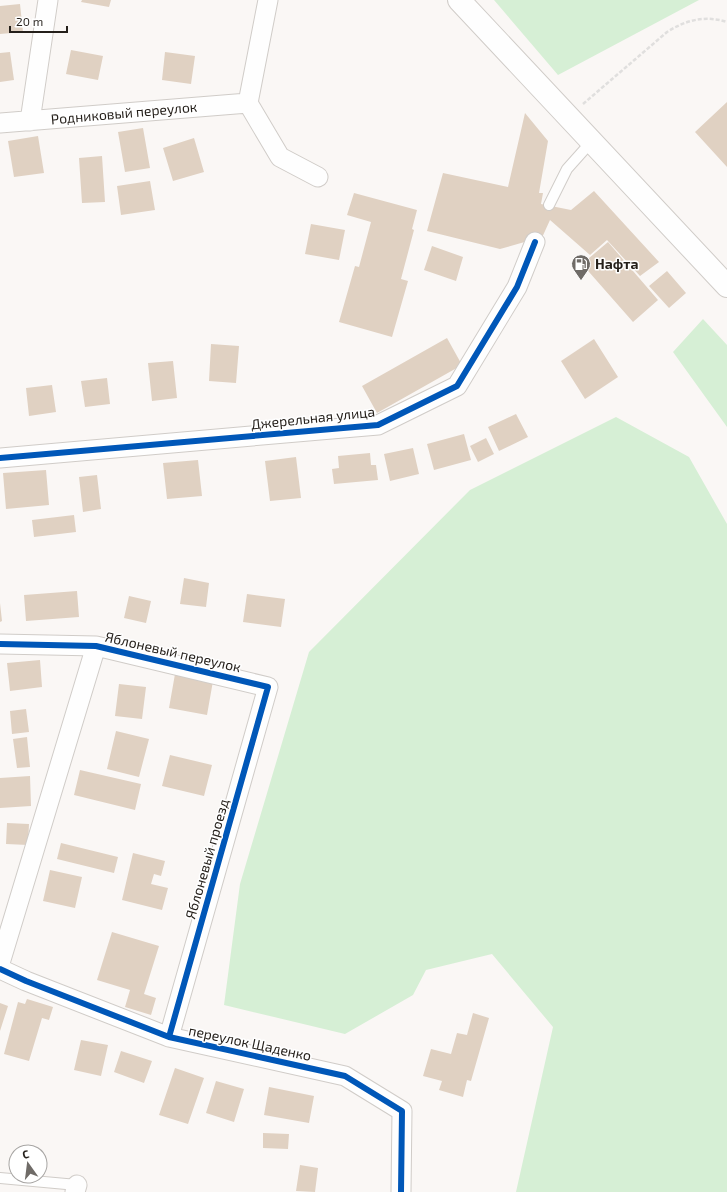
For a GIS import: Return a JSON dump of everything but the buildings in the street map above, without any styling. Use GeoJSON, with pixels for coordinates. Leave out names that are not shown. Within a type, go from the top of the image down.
{"type":"FeatureCollection","features":[{"type":"Feature","properties":{"kind":"main road"},"geometry":{"type":"LineString","coordinates":[[459,0],[727,286]]}},
{"type":"Feature","properties":{"kind":"street"},"geometry":{"type":"LineString","coordinates":[[30,121],[48,0]]}},
{"type":"Feature","properties":{"kind":"street"},"geometry":{"type":"LineString","coordinates":[[268,0],[248,103],[280,157],[318,177]]}},
{"type":"Feature","properties":{"kind":"street","name":"Родниковый переулок"},"geometry":{"type":"LineString","coordinates":[[0,123],[248,103]]}},
{"type":"Feature","properties":{"kind":"street","name":"Джерельная улица"},"geometry":{"type":"LineString","coordinates":[[0,458],[378,425],[457,386],[517,287],[535,242]]}},
{"type":"Feature","properties":{"kind":"street","name":"Яблоневый переулок"},"geometry":{"type":"LineString","coordinates":[[0,644],[96,646],[268,687]]}},
{"type":"Feature","properties":{"kind":"street"},"geometry":{"type":"LineString","coordinates":[[0,963],[96,646]]}},
{"type":"Feature","properties":{"kind":"street","name":"Яблоневый проезд"},"geometry":{"type":"LineString","coordinates":[[169,1037],[268,687]]}},
{"type":"Feature","properties":{"kind":"street","name":"переулок Щаденко"},"geometry":{"type":"LineString","coordinates":[[0,969],[26,981],[169,1037],[345,1076],[402,1112],[401,1192]]}},
{"type":"Feature","properties":{"kind":"lane"},"geometry":{"type":"LineString","coordinates":[[549,205],[567,169],[592,141]]}},
{"type":"Feature","properties":{"kind":"lane"},"geometry":{"type":"LineString","coordinates":[[0,1178],[76,1189]]}},
{"type":"Feature","properties":{"kind":"path"},"geometry":{"type":"LineString","coordinates":[[569,117],[667,32],[681,24],[695,20],[715,18],[727,22]]}},
{"type":"Feature","properties":{"kind":"green space"},"geometry":{"type":"Polygon","coordinates":[[[494,0],[699,0],[558,75],[494,0]]]}},
{"type":"Feature","properties":{"kind":"green space"},"geometry":{"type":"Polygon","coordinates":[[[703,319],[727,345],[727,427],[673,352],[703,319]]]}},
{"type":"Feature","properties":{"kind":"green space"},"geometry":{"type":"Polygon","coordinates":[[[616,417],[689,457],[727,524],[727,1192],[516,1192],[553,1027],[492,954],[426,970],[413,995],[345,1034],[224,1005],[240,884],[309,652],[470,490],[616,417]]]}},
{"type":"Feature","properties":{"kind":"cycle path"},"geometry":{"type":"LineString","coordinates":[[0,458],[378,425],[457,386],[517,287],[535,242]]}},
{"type":"Feature","properties":{"kind":"cycle path"},"geometry":{"type":"LineString","coordinates":[[0,644],[96,646],[268,687],[169,1037]]}},
{"type":"Feature","properties":{"kind":"cycle path"},"geometry":{"type":"LineString","coordinates":[[0,969],[26,981],[169,1037],[345,1076],[402,1111],[401,1192]]}},
{"type":"Feature","properties":{"kind":"place","name":"Нафта"},"geometry":{"type":"Point","coordinates":[581,281]}}]}
